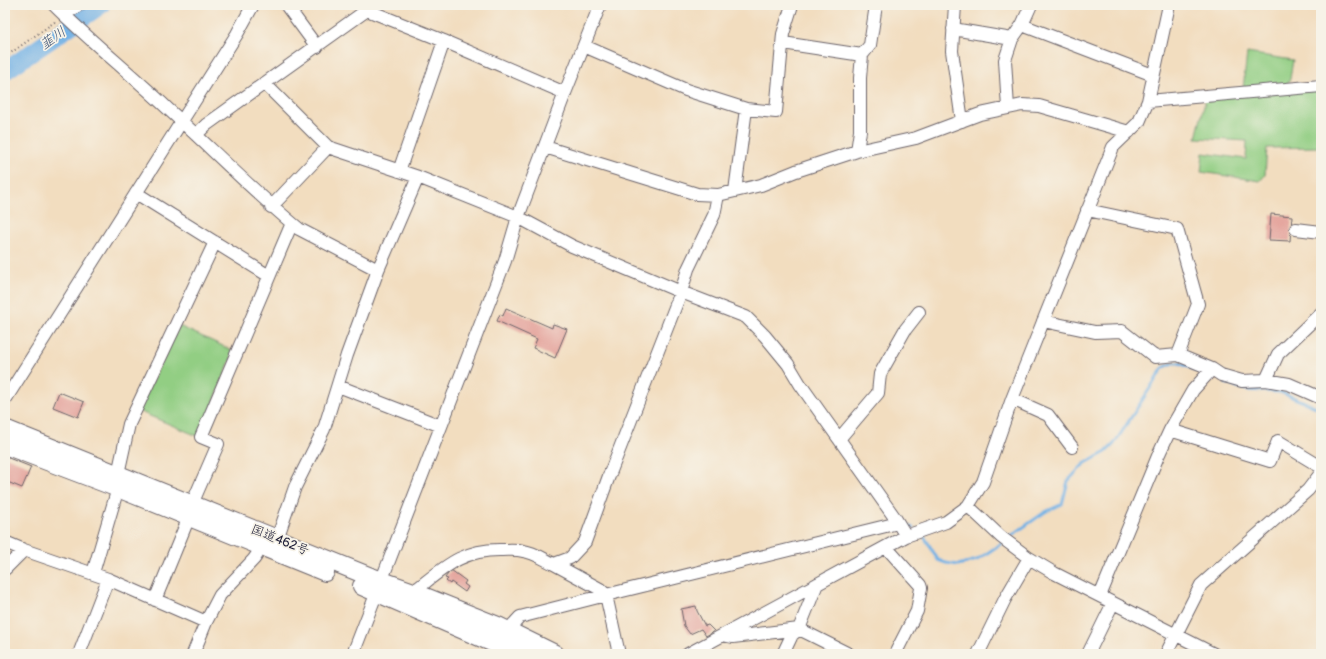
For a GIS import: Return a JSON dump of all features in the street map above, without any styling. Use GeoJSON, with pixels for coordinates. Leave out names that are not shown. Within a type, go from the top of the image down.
{"type":"FeatureCollection","features":[{"type":"Feature","properties":{"kind":"highway","name":"国道462号"},"geometry":{"type":"LineString","coordinates":[[5,429],[118,481],[380,587],[520,654]]}},
{"type":"Feature","properties":{"kind":"highway","name":"国道462号"},"geometry":{"type":"LineString","coordinates":[[5,445],[118,481]]}},
{"type":"Feature","properties":{"kind":"highway","name":"国道462号"},"geometry":{"type":"LineString","coordinates":[[380,587],[414,592],[508,630],[555,654]]}},
{"type":"Feature","properties":{"kind":"street"},"geometry":{"type":"LineString","coordinates":[[54,5],[182,121],[271,207],[299,229],[378,270]]}},
{"type":"Feature","properties":{"kind":"street"},"geometry":{"type":"LineString","coordinates":[[65,16],[79,5]]}},
{"type":"Feature","properties":{"kind":"street"},"geometry":{"type":"LineString","coordinates":[[5,400],[237,34],[253,5]]}},
{"type":"Feature","properties":{"kind":"street"},"geometry":{"type":"LineString","coordinates":[[286,5],[317,47]]}},
{"type":"Feature","properties":{"kind":"street"},"geometry":{"type":"LineString","coordinates":[[353,654],[505,261],[518,217],[564,93],[600,5]]}},
{"type":"Feature","properties":{"kind":"street"},"geometry":{"type":"LineString","coordinates":[[584,46],[686,90],[746,109],[776,112],[783,34],[792,5]]}},
{"type":"Feature","properties":{"kind":"street"},"geometry":{"type":"LineString","coordinates":[[857,151],[860,131],[860,78],[862,56],[870,45],[876,5]]}},
{"type":"Feature","properties":{"kind":"street"},"geometry":{"type":"LineString","coordinates":[[955,5],[952,51],[962,121]]}},
{"type":"Feature","properties":{"kind":"street"},"geometry":{"type":"LineString","coordinates":[[1008,108],[1005,60],[1012,39],[1022,25],[1030,5]]}},
{"type":"Feature","properties":{"kind":"street"},"geometry":{"type":"LineString","coordinates":[[695,653],[723,635],[906,536],[946,522],[968,506],[983,482],[1012,399],[1113,147],[1139,122],[1148,101],[1169,5]]}},
{"type":"Feature","properties":{"kind":"street"},"geometry":{"type":"LineString","coordinates":[[196,135],[206,125],[371,8],[564,93]]}},
{"type":"Feature","properties":{"kind":"street"},"geometry":{"type":"LineString","coordinates":[[1022,25],[1153,76]]}},
{"type":"Feature","properties":{"kind":"street"},"geometry":{"type":"LineString","coordinates":[[953,29],[1012,39]]}},
{"type":"Feature","properties":{"kind":"street"},"geometry":{"type":"LineString","coordinates":[[400,171],[444,41]]}},
{"type":"Feature","properties":{"kind":"street"},"geometry":{"type":"LineString","coordinates":[[783,43],[862,56]]}},
{"type":"Feature","properties":{"kind":"street"},"geometry":{"type":"LineString","coordinates":[[264,83],[328,147],[418,177],[518,217],[572,246],[681,292],[746,317],[765,336],[788,364],[800,384],[906,536]]}},
{"type":"Feature","properties":{"kind":"street"},"geometry":{"type":"LineString","coordinates":[[1148,101],[1321,86]]}},
{"type":"Feature","properties":{"kind":"street"},"geometry":{"type":"LineString","coordinates":[[545,147],[697,194],[718,195],[761,185],[796,171],[857,151],[916,138],[980,114],[1022,105],[1040,106],[1129,132]]}},
{"type":"Feature","properties":{"kind":"street"},"geometry":{"type":"LineString","coordinates":[[734,191],[746,109]]}},
{"type":"Feature","properties":{"kind":"street"},"geometry":{"type":"LineString","coordinates":[[271,207],[328,147]]}},
{"type":"Feature","properties":{"kind":"street"},"geometry":{"type":"LineString","coordinates":[[192,654],[220,595],[270,543],[295,487],[324,429],[347,355],[378,270],[418,177]]}},
{"type":"Feature","properties":{"kind":"street"},"geometry":{"type":"LineString","coordinates":[[136,193],[269,276]]}},
{"type":"Feature","properties":{"kind":"street"},"geometry":{"type":"LineString","coordinates":[[554,564],[570,558],[586,542],[608,476],[681,292],[688,269],[714,215],[718,195]]}},
{"type":"Feature","properties":{"kind":"street"},"geometry":{"type":"LineString","coordinates":[[1088,210],[1177,229],[1198,304],[1178,355]]}},
{"type":"Feature","properties":{"kind":"street"},"geometry":{"type":"LineString","coordinates":[[156,600],[218,444],[201,437],[292,223]]}},
{"type":"Feature","properties":{"kind":"street"},"geometry":{"type":"LineString","coordinates":[[1296,229],[1321,232]]}},
{"type":"Feature","properties":{"kind":"street"},"geometry":{"type":"LineString","coordinates":[[93,574],[118,481],[129,424],[215,242]]}},
{"type":"Feature","properties":{"kind":"street"},"geometry":{"type":"LineString","coordinates":[[839,439],[878,393],[880,374],[905,330],[919,312]]}},
{"type":"Feature","properties":{"kind":"street"},"geometry":{"type":"LineString","coordinates":[[1266,380],[1278,354],[1321,313]]}},
{"type":"Feature","properties":{"kind":"street"},"geometry":{"type":"LineString","coordinates":[[1043,321],[1095,332],[1122,332],[1155,357],[1178,355],[1212,369],[1221,375],[1242,381],[1266,380],[1289,384],[1321,398]]}},
{"type":"Feature","properties":{"kind":"street"},"geometry":{"type":"LineString","coordinates":[[1100,596],[1170,430],[1193,390],[1212,369]]}},
{"type":"Feature","properties":{"kind":"street"},"geometry":{"type":"LineString","coordinates":[[338,386],[442,426]]}},
{"type":"Feature","properties":{"kind":"street"},"geometry":{"type":"LineString","coordinates":[[1012,399],[1048,415],[1072,446]]}},
{"type":"Feature","properties":{"kind":"street"},"geometry":{"type":"LineString","coordinates":[[1170,430],[1270,461],[1278,441],[1321,467]]}},
{"type":"Feature","properties":{"kind":"street"},"geometry":{"type":"LineString","coordinates":[[1166,654],[1201,585],[1308,490],[1321,473]]}},
{"type":"Feature","properties":{"kind":"street"},"geometry":{"type":"LineString","coordinates":[[968,506],[1000,537],[1029,558],[1054,573],[1214,654]]}},
{"type":"Feature","properties":{"kind":"street"},"geometry":{"type":"LineString","coordinates":[[508,630],[520,617],[607,598],[898,523]]}},
{"type":"Feature","properties":{"kind":"street"},"geometry":{"type":"LineString","coordinates":[[5,542],[108,579],[206,622]]}},
{"type":"Feature","properties":{"kind":"street"},"geometry":{"type":"LineString","coordinates":[[886,547],[921,588],[917,611],[895,654]]}},
{"type":"Feature","properties":{"kind":"street"},"geometry":{"type":"LineString","coordinates":[[5,569],[24,550]]}},
{"type":"Feature","properties":{"kind":"street"},"geometry":{"type":"LineString","coordinates":[[414,592],[454,561],[466,555],[480,551],[524,551],[554,564],[600,589],[607,598],[619,654]]}},
{"type":"Feature","properties":{"kind":"street"},"geometry":{"type":"LineString","coordinates":[[978,654],[1005,599],[1029,558]]}},
{"type":"Feature","properties":{"kind":"street"},"geometry":{"type":"LineString","coordinates":[[79,654],[108,579]]}},
{"type":"Feature","properties":{"kind":"street"},"geometry":{"type":"LineString","coordinates":[[783,654],[792,635],[799,629],[817,584]]}},
{"type":"Feature","properties":{"kind":"street"},"geometry":{"type":"LineString","coordinates":[[1088,654],[1113,603]]}},
{"type":"Feature","properties":{"kind":"street"},"geometry":{"type":"LineString","coordinates":[[723,635],[733,637],[799,629],[848,654]]}},
{"type":"Feature","properties":{"kind":"path"},"geometry":{"type":"LineString","coordinates":[[5,57],[65,16]]}},
{"type":"Feature","properties":{"kind":"green space"},"geometry":{"type":"Polygon","coordinates":[[[1247,53],[1293,60],[1290,79],[1286,87],[1243,89],[1247,53]]]}},
{"type":"Feature","properties":{"kind":"green space"},"geometry":{"type":"Polygon","coordinates":[[[1321,89],[1321,147],[1267,148],[1265,175],[1260,181],[1201,172],[1203,153],[1246,159],[1247,141],[1196,138],[1206,98],[1321,89]]]}},
{"type":"Feature","properties":{"kind":"green space"},"geometry":{"type":"Polygon","coordinates":[[[179,326],[234,351],[200,437],[138,411],[179,326]]]}},
{"type":"Feature","properties":{"kind":"building"},"geometry":{"type":"Polygon","coordinates":[[[1271,214],[1292,216],[1290,241],[1269,240],[1271,214]]]}},
{"type":"Feature","properties":{"kind":"building"},"geometry":{"type":"Polygon","coordinates":[[[506,308],[552,328],[553,324],[567,329],[555,358],[533,348],[537,339],[497,321],[500,314],[503,316],[506,308]]]}},
{"type":"Feature","properties":{"kind":"building"},"geometry":{"type":"Polygon","coordinates":[[[59,392],[84,402],[78,417],[53,407],[59,392]]]}},
{"type":"Feature","properties":{"kind":"building"},"geometry":{"type":"Polygon","coordinates":[[[6,457],[31,467],[22,488],[5,481],[6,457]]]}},
{"type":"Feature","properties":{"kind":"building"},"geometry":{"type":"Polygon","coordinates":[[[451,570],[466,581],[464,584],[468,587],[465,592],[451,582],[450,584],[446,581],[448,579],[445,578],[451,570]]]}},
{"type":"Feature","properties":{"kind":"building"},"geometry":{"type":"Polygon","coordinates":[[[696,606],[705,626],[708,625],[714,631],[706,636],[701,629],[690,634],[684,626],[681,609],[696,606]]]}},
{"type":"Feature","properties":{"kind":"waterway","name":"韮川"},"geometry":{"type":"LineString","coordinates":[[5,71],[101,5]]}},
{"type":"Feature","properties":{"kind":"waterway"},"geometry":{"type":"LineString","coordinates":[[1008,538],[1045,512],[1062,504],[1068,481],[1084,464],[1106,452],[1114,444],[1163,368],[1173,363],[1179,363],[1204,373]]}},
{"type":"Feature","properties":{"kind":"waterway"},"geometry":{"type":"LineString","coordinates":[[1226,383],[1247,390],[1280,392],[1321,409]]}},
{"type":"Feature","properties":{"kind":"waterway"},"geometry":{"type":"LineString","coordinates":[[904,528],[913,528]]}},
{"type":"Feature","properties":{"kind":"waterway"},"geometry":{"type":"LineString","coordinates":[[924,536],[938,560],[958,565],[977,560],[1002,543]]}}]}
